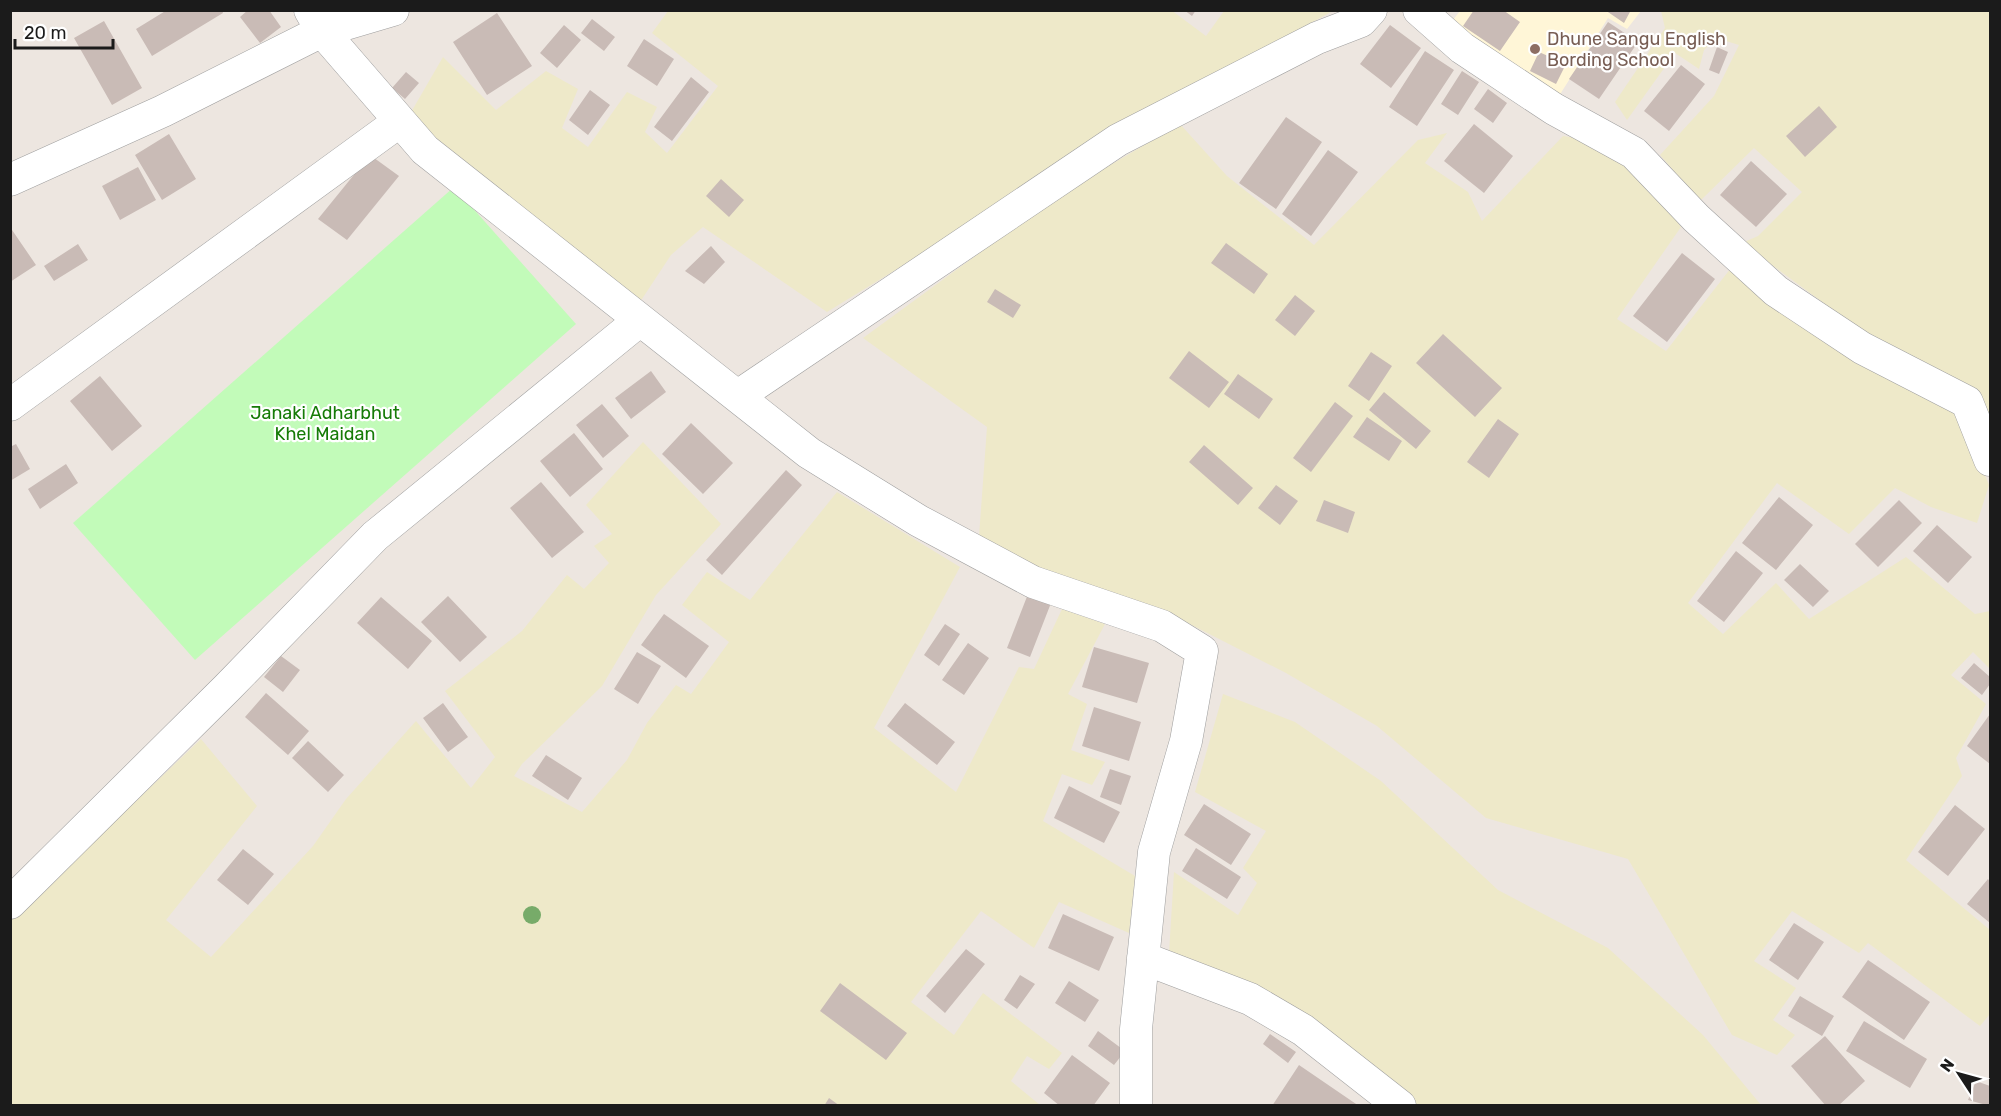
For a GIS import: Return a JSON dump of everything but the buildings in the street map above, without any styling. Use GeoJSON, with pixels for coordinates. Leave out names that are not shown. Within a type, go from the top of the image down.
{"type":"FeatureCollection","features":[{"type":"Feature","properties":{"kind":"street"},"geometry":{"type":"LineString","coordinates":[[10,180],[163,111],[316,21],[393,10]]}},
{"type":"Feature","properties":{"kind":"street"},"geometry":{"type":"LineString","coordinates":[[738,396],[1118,140],[1317,38],[1361,21],[1371,10]]}},
{"type":"Feature","properties":{"kind":"street"},"geometry":{"type":"LineString","coordinates":[[1419,10],[1462,48],[1554,109],[1634,153],[1696,218],[1776,291],[1862,348],[1967,402],[1990,460]]}},
{"type":"Feature","properties":{"kind":"street"},"geometry":{"type":"LineString","coordinates":[[316,21],[425,150],[809,453],[919,521],[1033,582],[1162,626],[1202,651],[1186,741],[1154,852],[1136,1029],[1136,1106]]}},
{"type":"Feature","properties":{"kind":"street"},"geometry":{"type":"LineString","coordinates":[[10,405],[400,121]]}},
{"type":"Feature","properties":{"kind":"street"},"geometry":{"type":"LineString","coordinates":[[10,903],[227,688],[375,536],[640,320]]}},
{"type":"Feature","properties":{"kind":"street"},"geometry":{"type":"LineString","coordinates":[[1143,958],[1250,999],[1294,1024],[1400,1106]]}},
{"type":"Feature","properties":{"kind":"shaded area"},"geometry":{"type":"Polygon","coordinates":[[[1171,10],[1206,36],[1224,11],[1333,11],[1200,83],[827,312],[703,227],[671,255],[640,302],[434,146],[410,114],[443,57],[496,110],[546,71],[578,89],[562,128],[588,147],[627,92],[657,107],[645,132],[667,153],[718,86],[652,33],[668,11],[1171,10]]]}},
{"type":"Feature","properties":{"kind":"shaded area","name":"Dhune Sangu English Bording School"},"geometry":{"type":"Polygon","coordinates":[[[1460,11],[1641,11],[1627,29],[1608,18],[1559,96],[1449,25],[1460,11]]]}},
{"type":"Feature","properties":{"kind":"shaded area"},"geometry":{"type":"Polygon","coordinates":[[[1661,11],[1990,11],[1990,435],[1882,346],[1742,243],[1758,236],[1802,192],[1754,148],[1700,201],[1660,155],[1714,96],[1739,45],[1716,38],[1704,50],[1699,69],[1675,53],[1627,120],[1615,102],[1665,28],[1661,11]]]}},
{"type":"Feature","properties":{"kind":"shaded area"},"geometry":{"type":"Polygon","coordinates":[[[1180,124],[1227,176],[1314,245],[1418,140],[1447,133],[1425,163],[1468,192],[1482,221],[1563,136],[1591,140],[1640,171],[1681,227],[1617,319],[1666,351],[1731,268],[1958,409],[1989,485],[1977,523],[1931,507],[1895,488],[1849,534],[1777,483],[1688,603],[1723,634],[1776,583],[1809,619],[1906,557],[1975,614],[1990,611],[1990,669],[1973,652],[1951,675],[1986,704],[1956,758],[1962,776],[1906,860],[1990,930],[1990,1014],[1980,1026],[1868,943],[1859,953],[1792,911],[1754,961],[1796,988],[1773,1020],[1795,1035],[1777,1055],[1732,1035],[1628,859],[1486,818],[1377,726],[1286,673],[1172,615],[1076,588],[979,536],[987,427],[863,338],[1056,197],[1180,124]]]}},
{"type":"Feature","properties":{"kind":"shaded area"},"geometry":{"type":"Polygon","coordinates":[[[643,442],[721,524],[656,595],[602,686],[522,764],[514,776],[582,812],[627,760],[647,723],[676,685],[691,694],[729,642],[682,605],[707,572],[750,600],[837,492],[960,567],[874,728],[956,792],[1019,667],[1034,669],[1062,609],[1105,624],[1068,694],[1087,704],[1071,750],[1105,762],[1092,785],[1062,774],[1043,821],[1135,876],[1129,933],[1059,902],[1034,948],[981,911],[911,1002],[954,1035],[983,993],[1062,1053],[1049,1069],[1027,1056],[1011,1081],[1040,1105],[11,1106],[11,920],[201,739],[257,806],[166,920],[211,957],[313,846],[346,799],[416,721],[471,788],[495,757],[445,691],[522,631],[567,575],[584,589],[609,563],[594,546],[612,534],[586,505],[643,442]]]}},
{"type":"Feature","properties":{"kind":"shaded area"},"geometry":{"type":"Polygon","coordinates":[[[1223,694],[1295,722],[1381,781],[1498,890],[1608,948],[1703,1035],[1761,1105],[1418,1105],[1169,953],[1174,872],[1238,915],[1257,883],[1243,868],[1266,831],[1195,792],[1223,694]]]}},
{"type":"Feature","properties":{"kind":"green space","name":"Janaki Adharbhut Khel Maidan"},"geometry":{"type":"Polygon","coordinates":[[[454,187],[576,324],[195,660],[73,523],[454,187]]]}},
{"type":"Feature","properties":{"kind":"place","name":"Dhune Sangu English Bording School"},"geometry":{"type":"Point","coordinates":[1535,49]}}]}
